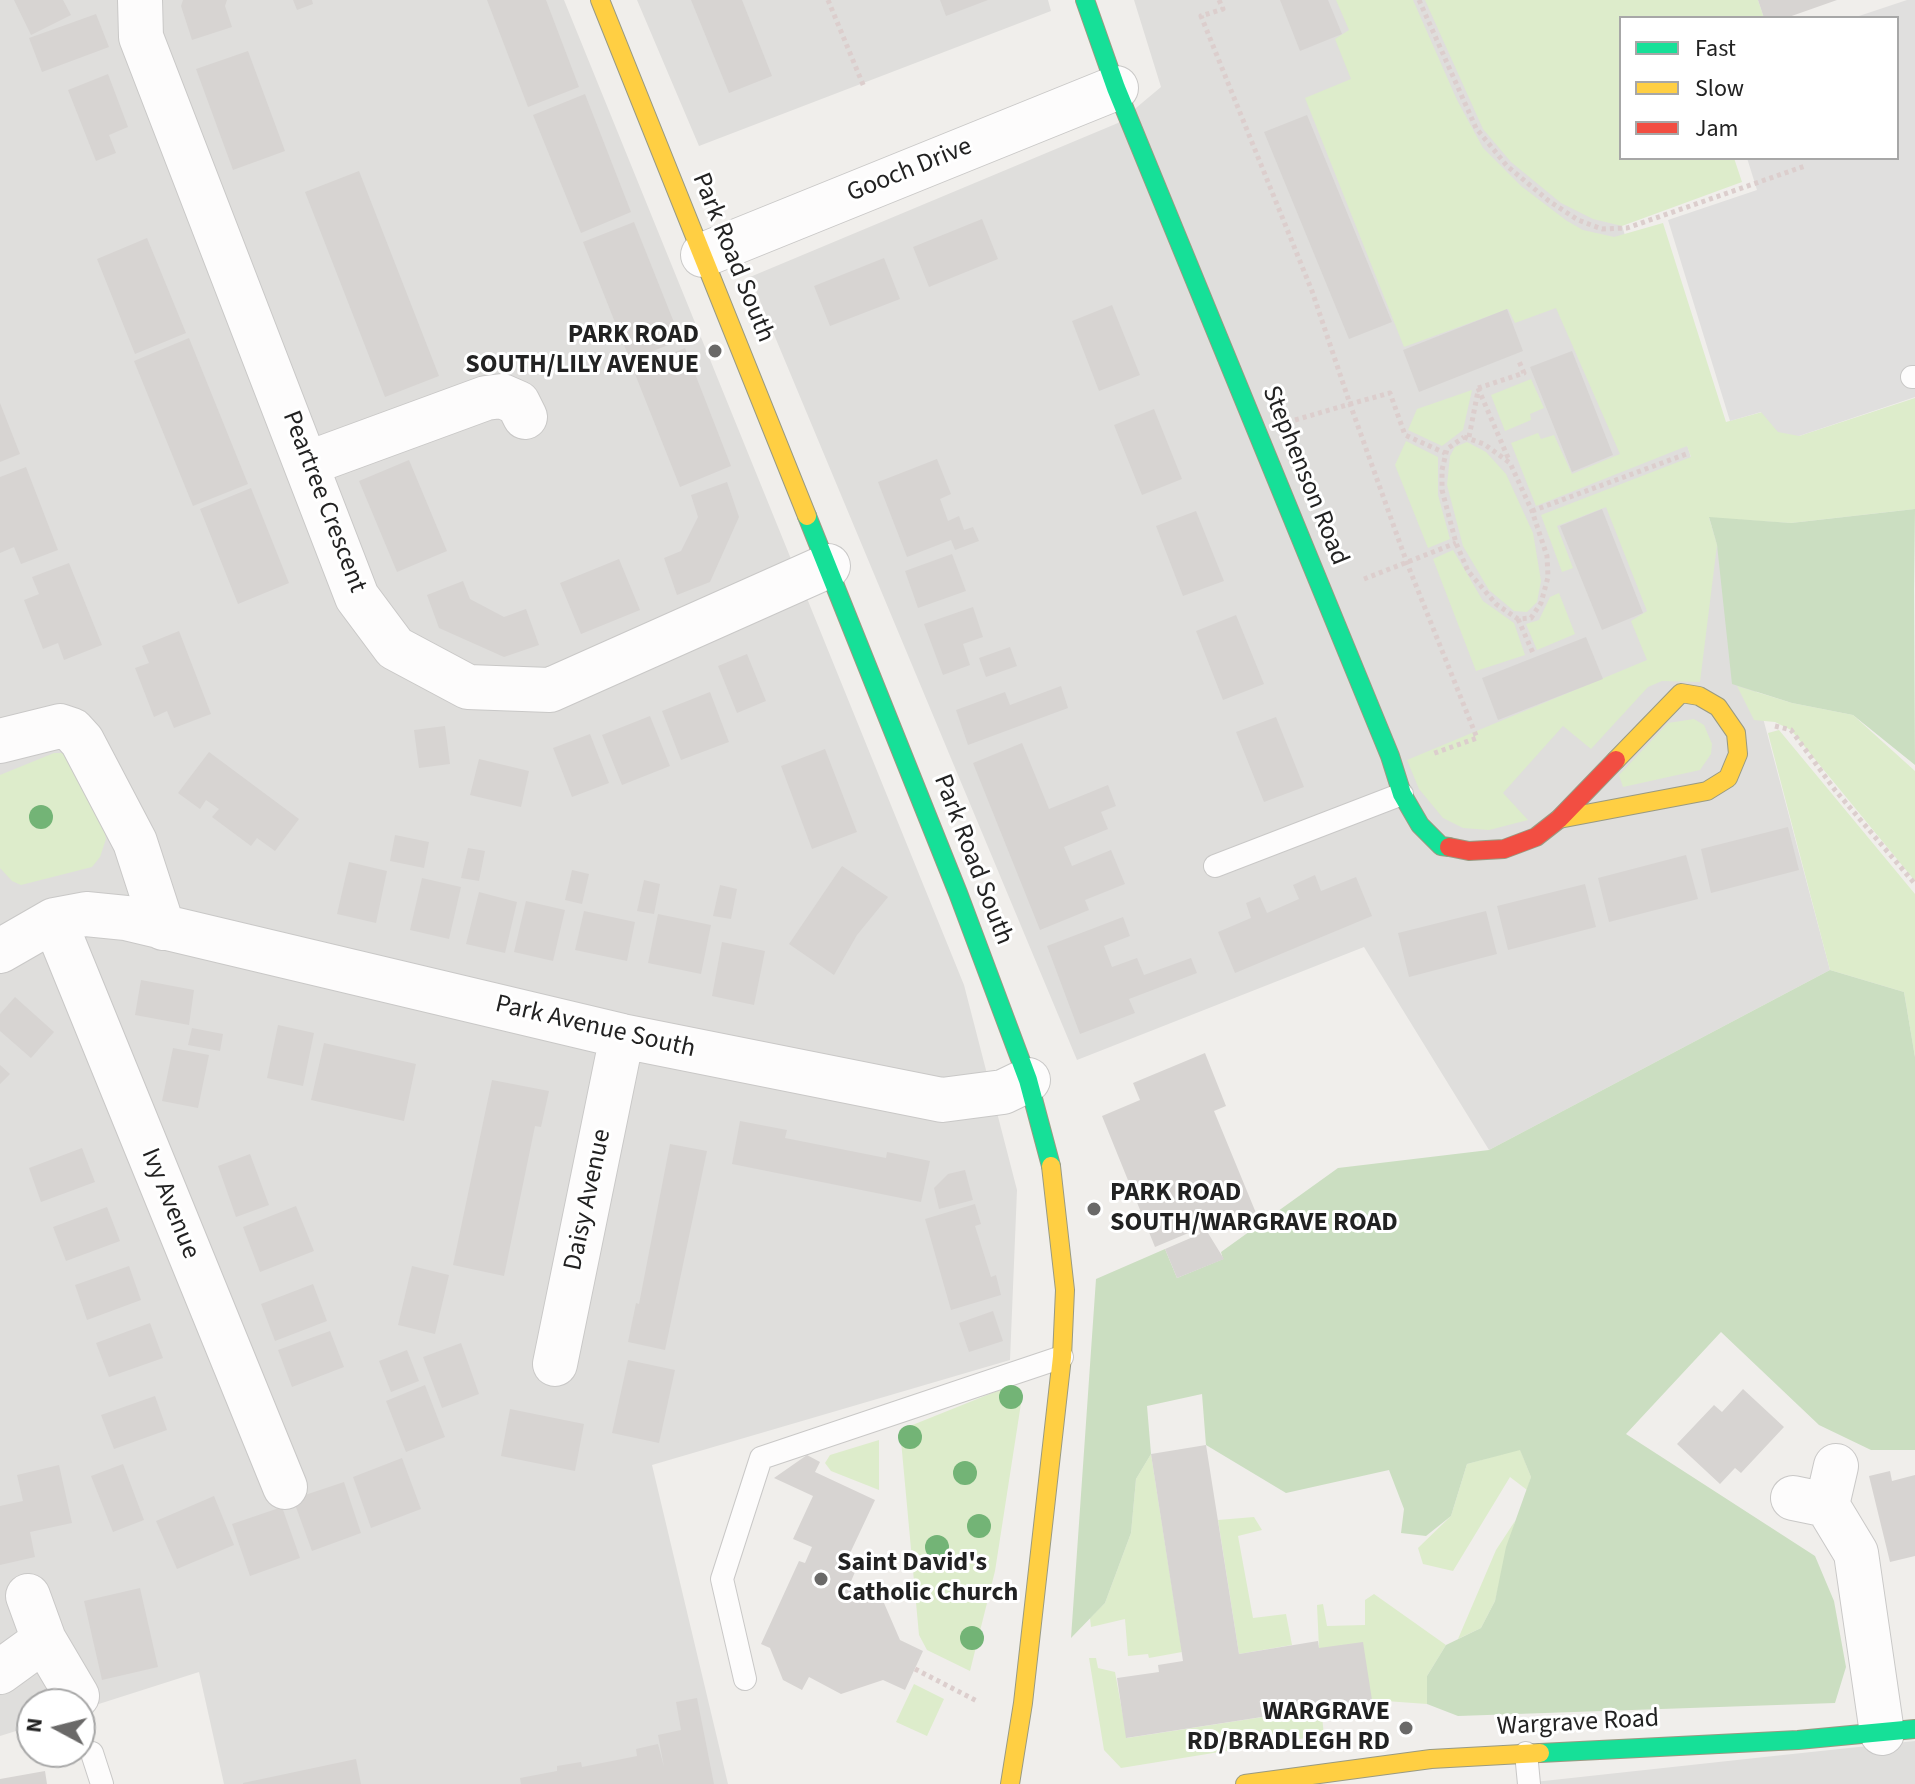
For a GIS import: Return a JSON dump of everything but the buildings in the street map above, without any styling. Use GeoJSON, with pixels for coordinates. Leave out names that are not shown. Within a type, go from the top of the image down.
{"type":"FeatureCollection","features":[{"type":"Feature","properties":{"kind":"street","name":"Peartree Crescent"},"geometry":{"type":"LineString","coordinates":[[140,0],[141,37],[309,463],[357,597],[395,648],[468,687],[550,690],[828,566]]}},
{"type":"Feature","properties":{"kind":"street","name":"Park Road South"},"geometry":{"type":"LineString","coordinates":[[600,0],[828,566],[1028,1080],[1052,1169],[1065,1290],[1062,1357],[1023,1703],[1010,1784]]}},
{"type":"Feature","properties":{"kind":"street","name":"Stephenson Road"},"geometry":{"type":"LineString","coordinates":[[1085,0],[1116,88],[1402,794],[1420,825],[1441,846],[1469,851],[1504,849],[1536,837],[1559,819],[1681,693],[1699,696],[1718,707],[1736,733],[1738,754],[1728,778],[1707,791],[1559,819]]}},
{"type":"Feature","properties":{"kind":"street","name":"Gooch Drive"},"geometry":{"type":"LineString","coordinates":[[703,255],[1116,88]]}},
{"type":"Feature","properties":{"kind":"street"},"geometry":{"type":"LineString","coordinates":[[309,463],[486,398],[502,396],[518,403],[525,417]]}},
{"type":"Feature","properties":{"kind":"street"},"geometry":{"type":"LineString","coordinates":[[1,736],[60,726],[72,730],[82,741],[135,842],[163,928]]}},
{"type":"Feature","properties":{"kind":"street","name":"Park Avenue South"},"geometry":{"type":"LineString","coordinates":[[54,920],[86,914],[126,918],[622,1036],[942,1100],[1003,1092],[1028,1080]]}},
{"type":"Feature","properties":{"kind":"street"},"geometry":{"type":"LineString","coordinates":[[2,944],[54,920]]}},
{"type":"Feature","properties":{"kind":"street","name":"Ivy Avenue"},"geometry":{"type":"LineString","coordinates":[[54,920],[285,1487]]}},
{"type":"Feature","properties":{"kind":"street","name":"Daisy Avenue"},"geometry":{"type":"LineString","coordinates":[[555,1364],[622,1036]]}},
{"type":"Feature","properties":{"kind":"street"},"geometry":{"type":"LineString","coordinates":[[1819,1490],[1856,1553],[1898,1731]]}},
{"type":"Feature","properties":{"kind":"street"},"geometry":{"type":"LineString","coordinates":[[28,1596],[44,1640],[72,1688]]}},
{"type":"Feature","properties":{"kind":"street"},"geometry":{"type":"LineString","coordinates":[[0,1672],[44,1640]]}},
{"type":"Feature","properties":{"kind":"street","name":"Wargrave Road"},"geometry":{"type":"LineString","coordinates":[[1245,1784],[1431,1759],[1898,1731]]}},
{"type":"Feature","properties":{"kind":"lane"},"geometry":{"type":"LineString","coordinates":[[1215,866],[1402,794]]}},
{"type":"Feature","properties":{"kind":"lane"},"geometry":{"type":"LineString","coordinates":[[745,1679],[722,1579],[761,1458],[1062,1357]]}},
{"type":"Feature","properties":{"kind":"lane"},"geometry":{"type":"LineString","coordinates":[[1526,1753],[1529,1784]]}},
{"type":"Feature","properties":{"kind":"path"},"geometry":{"type":"LineString","coordinates":[[828,0],[864,87]]}},
{"type":"Feature","properties":{"kind":"path"},"geometry":{"type":"LineString","coordinates":[[1219,0],[1223,9],[1201,16],[1312,291],[1407,563],[1477,738],[1393,768]]}},
{"type":"Feature","properties":{"kind":"path"},"geometry":{"type":"LineString","coordinates":[[1419,0],[1476,128],[1507,166],[1549,201],[1578,220],[1602,229],[1627,228],[1805,166]]}},
{"type":"Feature","properties":{"kind":"path"},"geometry":{"type":"LineString","coordinates":[[1478,388],[1524,373],[1518,359]]}},
{"type":"Feature","properties":{"kind":"path"},"geometry":{"type":"LineString","coordinates":[[1469,437],[1478,388]]}},
{"type":"Feature","properties":{"kind":"path"},"geometry":{"type":"LineString","coordinates":[[1478,388],[1532,511],[1547,556],[1548,577],[1534,615],[1518,619]]}},
{"type":"Feature","properties":{"kind":"path"},"geometry":{"type":"LineString","coordinates":[[1283,424],[1390,393],[1405,435],[1445,453]]}},
{"type":"Feature","properties":{"kind":"path"},"geometry":{"type":"LineString","coordinates":[[1510,463],[1469,437],[1460,437],[1445,453],[1442,490],[1456,543],[1477,583],[1496,604],[1518,619],[1533,653]]}},
{"type":"Feature","properties":{"kind":"path"},"geometry":{"type":"LineString","coordinates":[[1532,511],[1689,453]]}},
{"type":"Feature","properties":{"kind":"path"},"geometry":{"type":"LineString","coordinates":[[1359,581],[1456,543]]}},
{"type":"Feature","properties":{"kind":"path"},"geometry":{"type":"LineString","coordinates":[[1736,733],[1782,725],[1791,730],[1835,790],[1915,884]]}},
{"type":"Feature","properties":{"kind":"path"},"geometry":{"type":"LineString","coordinates":[[915,1669],[977,1701]]}},
{"type":"Feature","properties":{"kind":"shaded area"},"geometry":{"type":"Polygon","coordinates":[[[0,0],[564,0],[964,985],[1017,1190],[1010,1360],[652,1465],[728,1784],[224,1784],[199,1672],[96,1705],[96,1688],[16,1688],[16,1731],[0,1736],[0,0]]]}},
{"type":"Feature","properties":{"kind":"shaded area"},"geometry":{"type":"Polygon","coordinates":[[[637,0],[1048,0],[1051,11],[699,146],[637,0]]]}},
{"type":"Feature","properties":{"kind":"shaded area"},"geometry":{"type":"Polygon","coordinates":[[[1134,0],[1555,0],[1717,545],[1830,970],[1489,1150],[1364,947],[1077,1060],[750,277],[1118,123],[1161,87],[1134,0]]]}},
{"type":"Feature","properties":{"kind":"shaded area"},"geometry":{"type":"Polygon","coordinates":[[[1915,0],[1915,397],[1799,436],[1778,432],[1761,412],[1730,421],[1668,220],[1757,190],[1748,160],[1899,160],[1899,16],[1859,16],[1915,0]]]}},
{"type":"Feature","properties":{"kind":"shaded area"},"geometry":{"type":"Polygon","coordinates":[[[1915,1741],[1915,1784],[1516,1784],[1783,1755],[1915,1741]]]}},
{"type":"Feature","properties":{"kind":"green space"},"geometry":{"type":"Polygon","coordinates":[[[1336,0],[1413,0],[1457,100],[1483,148],[1521,186],[1567,221],[1583,230],[1614,237],[1663,223],[1726,422],[1762,412],[1799,436],[1915,398],[1915,509],[1791,523],[1709,518],[1717,545],[1700,682],[1662,681],[1648,687],[1591,749],[1563,726],[1503,793],[1528,820],[1489,830],[1463,828],[1443,818],[1419,789],[1407,760],[1647,660],[1631,621],[1647,611],[1606,507],[1557,526],[1573,568],[1562,572],[1541,515],[1691,457],[1687,446],[1536,506],[1511,443],[1538,433],[1541,439],[1554,435],[1572,474],[1620,454],[1556,308],[1515,323],[1508,309],[1404,347],[1305,98],[1351,79],[1335,39],[1349,30],[1336,0]]]}},
{"type":"Feature","properties":{"kind":"green space"},"geometry":{"type":"Polygon","coordinates":[[[1425,0],[1758,0],[1763,16],[1619,16],[1619,160],[1735,160],[1742,182],[1622,226],[1593,219],[1561,203],[1511,162],[1483,129],[1425,0]]]}},
{"type":"Feature","properties":{"kind":"green space"},"geometry":{"type":"Polygon","coordinates":[[[1531,379],[1544,408],[1530,414],[1531,420],[1505,431],[1491,395],[1531,379]]]}},
{"type":"Feature","properties":{"kind":"green space"},"geometry":{"type":"Polygon","coordinates":[[[1472,390],[1463,430],[1442,446],[1408,430],[1417,409],[1472,390]]]}},
{"type":"Feature","properties":{"kind":"green space"},"geometry":{"type":"Polygon","coordinates":[[[1406,441],[1438,457],[1438,495],[1450,539],[1428,548],[1395,465],[1406,441]]]}},
{"type":"Feature","properties":{"kind":"green space"},"geometry":{"type":"Polygon","coordinates":[[[1467,442],[1486,452],[1506,474],[1533,533],[1541,581],[1537,602],[1527,612],[1514,611],[1489,590],[1463,546],[1447,485],[1450,456],[1455,447],[1467,442]]]}},
{"type":"Feature","properties":{"kind":"green space"},"geometry":{"type":"Polygon","coordinates":[[[1915,509],[1915,765],[1853,715],[1792,703],[1732,684],[1717,545],[1709,517],[1791,523],[1915,509]]]}},
{"type":"Feature","properties":{"kind":"green space"},"geometry":{"type":"Polygon","coordinates":[[[1453,550],[1483,601],[1514,623],[1525,655],[1476,671],[1433,559],[1453,550]]]}},
{"type":"Feature","properties":{"kind":"green space"},"geometry":{"type":"Polygon","coordinates":[[[1559,593],[1575,634],[1537,650],[1526,624],[1539,620],[1550,597],[1559,593]]]}},
{"type":"Feature","properties":{"kind":"green space"},"geometry":{"type":"Polygon","coordinates":[[[1737,686],[1792,703],[1853,715],[1915,771],[1915,881],[1791,730],[1775,722],[1754,720],[1737,686]]]}},
{"type":"Feature","properties":{"kind":"green space"},"geometry":{"type":"Polygon","coordinates":[[[1694,719],[1704,725],[1712,744],[1711,754],[1700,770],[1623,787],[1619,775],[1668,723],[1694,719]]]}},
{"type":"Feature","properties":{"kind":"green space"},"geometry":{"type":"Polygon","coordinates":[[[1779,730],[1915,894],[1915,1057],[1904,992],[1830,970],[1768,733],[1779,730]]]}},
{"type":"Feature","properties":{"kind":"green space"},"geometry":{"type":"Polygon","coordinates":[[[54,753],[64,753],[103,823],[106,839],[100,857],[92,867],[21,885],[12,881],[0,868],[0,775],[54,753]]]}},
{"type":"Feature","properties":{"kind":"green space"},"geometry":{"type":"Polygon","coordinates":[[[1830,970],[1904,992],[1915,1057],[1915,1450],[1871,1450],[1819,1425],[1721,1332],[1626,1434],[1815,1556],[1834,1601],[1846,1667],[1835,1703],[1458,1716],[1427,1704],[1427,1676],[1446,1645],[1481,1628],[1495,1601],[1506,1547],[1531,1477],[1520,1450],[1467,1464],[1451,1516],[1426,1536],[1401,1533],[1404,1509],[1389,1470],[1286,1493],[1206,1445],[1202,1394],[1147,1406],[1151,1454],[1136,1479],[1131,1533],[1105,1603],[1071,1638],[1096,1279],[1165,1249],[1177,1278],[1223,1259],[1221,1252],[1338,1168],[1489,1150],[1830,970]]]}},
{"type":"Feature","properties":{"kind":"green space"},"geometry":{"type":"Polygon","coordinates":[[[1012,1385],[1020,1388],[1022,1397],[995,1571],[970,1671],[927,1650],[919,1635],[900,1430],[1012,1385]]]}},
{"type":"Feature","properties":{"kind":"green space"},"geometry":{"type":"Polygon","coordinates":[[[879,1440],[879,1490],[831,1471],[825,1463],[830,1455],[879,1440]]]}},
{"type":"Feature","properties":{"kind":"green space"},"geometry":{"type":"Polygon","coordinates":[[[1520,1449],[1531,1477],[1527,1490],[1510,1477],[1453,1571],[1423,1564],[1418,1548],[1451,1516],[1467,1464],[1520,1449]]]}},
{"type":"Feature","properties":{"kind":"green space"},"geometry":{"type":"Polygon","coordinates":[[[1151,1454],[1182,1652],[1149,1658],[1148,1654],[1128,1656],[1125,1619],[1091,1627],[1090,1618],[1105,1603],[1131,1533],[1136,1479],[1151,1454]]]}},
{"type":"Feature","properties":{"kind":"green space"},"geometry":{"type":"Polygon","coordinates":[[[1254,1517],[1262,1530],[1238,1536],[1253,1618],[1286,1614],[1292,1645],[1239,1654],[1218,1520],[1254,1517]]]}},
{"type":"Feature","properties":{"kind":"green space"},"geometry":{"type":"Polygon","coordinates":[[[1515,1521],[1495,1601],[1481,1628],[1458,1639],[1496,1550],[1515,1521]]]}},
{"type":"Feature","properties":{"kind":"green space"},"geometry":{"type":"Polygon","coordinates":[[[1374,1594],[1446,1645],[1427,1676],[1427,1704],[1372,1700],[1319,1648],[1317,1605],[1323,1604],[1327,1626],[1365,1625],[1365,1600],[1374,1594]]]}},
{"type":"Feature","properties":{"kind":"green space"},"geometry":{"type":"Polygon","coordinates":[[[1089,1658],[1096,1658],[1098,1668],[1115,1672],[1127,1738],[1321,1708],[1324,1735],[1121,1768],[1104,1750],[1089,1658]]]}},
{"type":"Feature","properties":{"kind":"green space"},"geometry":{"type":"Polygon","coordinates":[[[914,1684],[944,1699],[927,1736],[896,1722],[914,1684]]]}},
{"type":"Feature","properties":{"kind":"traffic: fast"},"geometry":{"type":"LineString","coordinates":[[1085,0],[1116,88],[1390,756],[1402,794],[1420,825],[1441,846],[1449,847]]}},
{"type":"Feature","properties":{"kind":"traffic: fast"},"geometry":{"type":"LineString","coordinates":[[807,516],[958,893],[1028,1080],[1051,1166]]}},
{"type":"Feature","properties":{"kind":"traffic: fast"},"geometry":{"type":"LineString","coordinates":[[1540,1753],[1798,1740],[1915,1729]]}},
{"type":"Feature","properties":{"kind":"traffic: slow"},"geometry":{"type":"LineString","coordinates":[[600,0],[807,516]]}},
{"type":"Feature","properties":{"kind":"traffic: slow"},"geometry":{"type":"LineString","coordinates":[[1559,819],[1707,791],[1728,778],[1738,754],[1736,733],[1718,707],[1699,696],[1681,693],[1616,760]]}},
{"type":"Feature","properties":{"kind":"traffic: slow"},"geometry":{"type":"LineString","coordinates":[[1010,1784],[1023,1703],[1062,1357],[1065,1290],[1051,1166]]}},
{"type":"Feature","properties":{"kind":"traffic: slow"},"geometry":{"type":"LineString","coordinates":[[1245,1784],[1431,1759],[1540,1753]]}},
{"type":"Feature","properties":{"kind":"traffic: jam"},"geometry":{"type":"LineString","coordinates":[[1449,847],[1469,851],[1504,849],[1536,837],[1559,819],[1616,760]]}},
{"type":"Feature","properties":{"kind":"place","name":"PARK ROAD SOUTH/LILY AVENUE"},"geometry":{"type":"Point","coordinates":[715,351]}},
{"type":"Feature","properties":{"kind":"place","name":"PARK ROAD SOUTH/WARGRAVE ROAD"},"geometry":{"type":"Point","coordinates":[1094,1209]}},
{"type":"Feature","properties":{"kind":"place","name":"Saint David's Catholic Church"},"geometry":{"type":"Point","coordinates":[821,1579]}},
{"type":"Feature","properties":{"kind":"place","name":"WARGRAVE RD/BRADLEGH RD"},"geometry":{"type":"Point","coordinates":[1406,1728]}}]}
